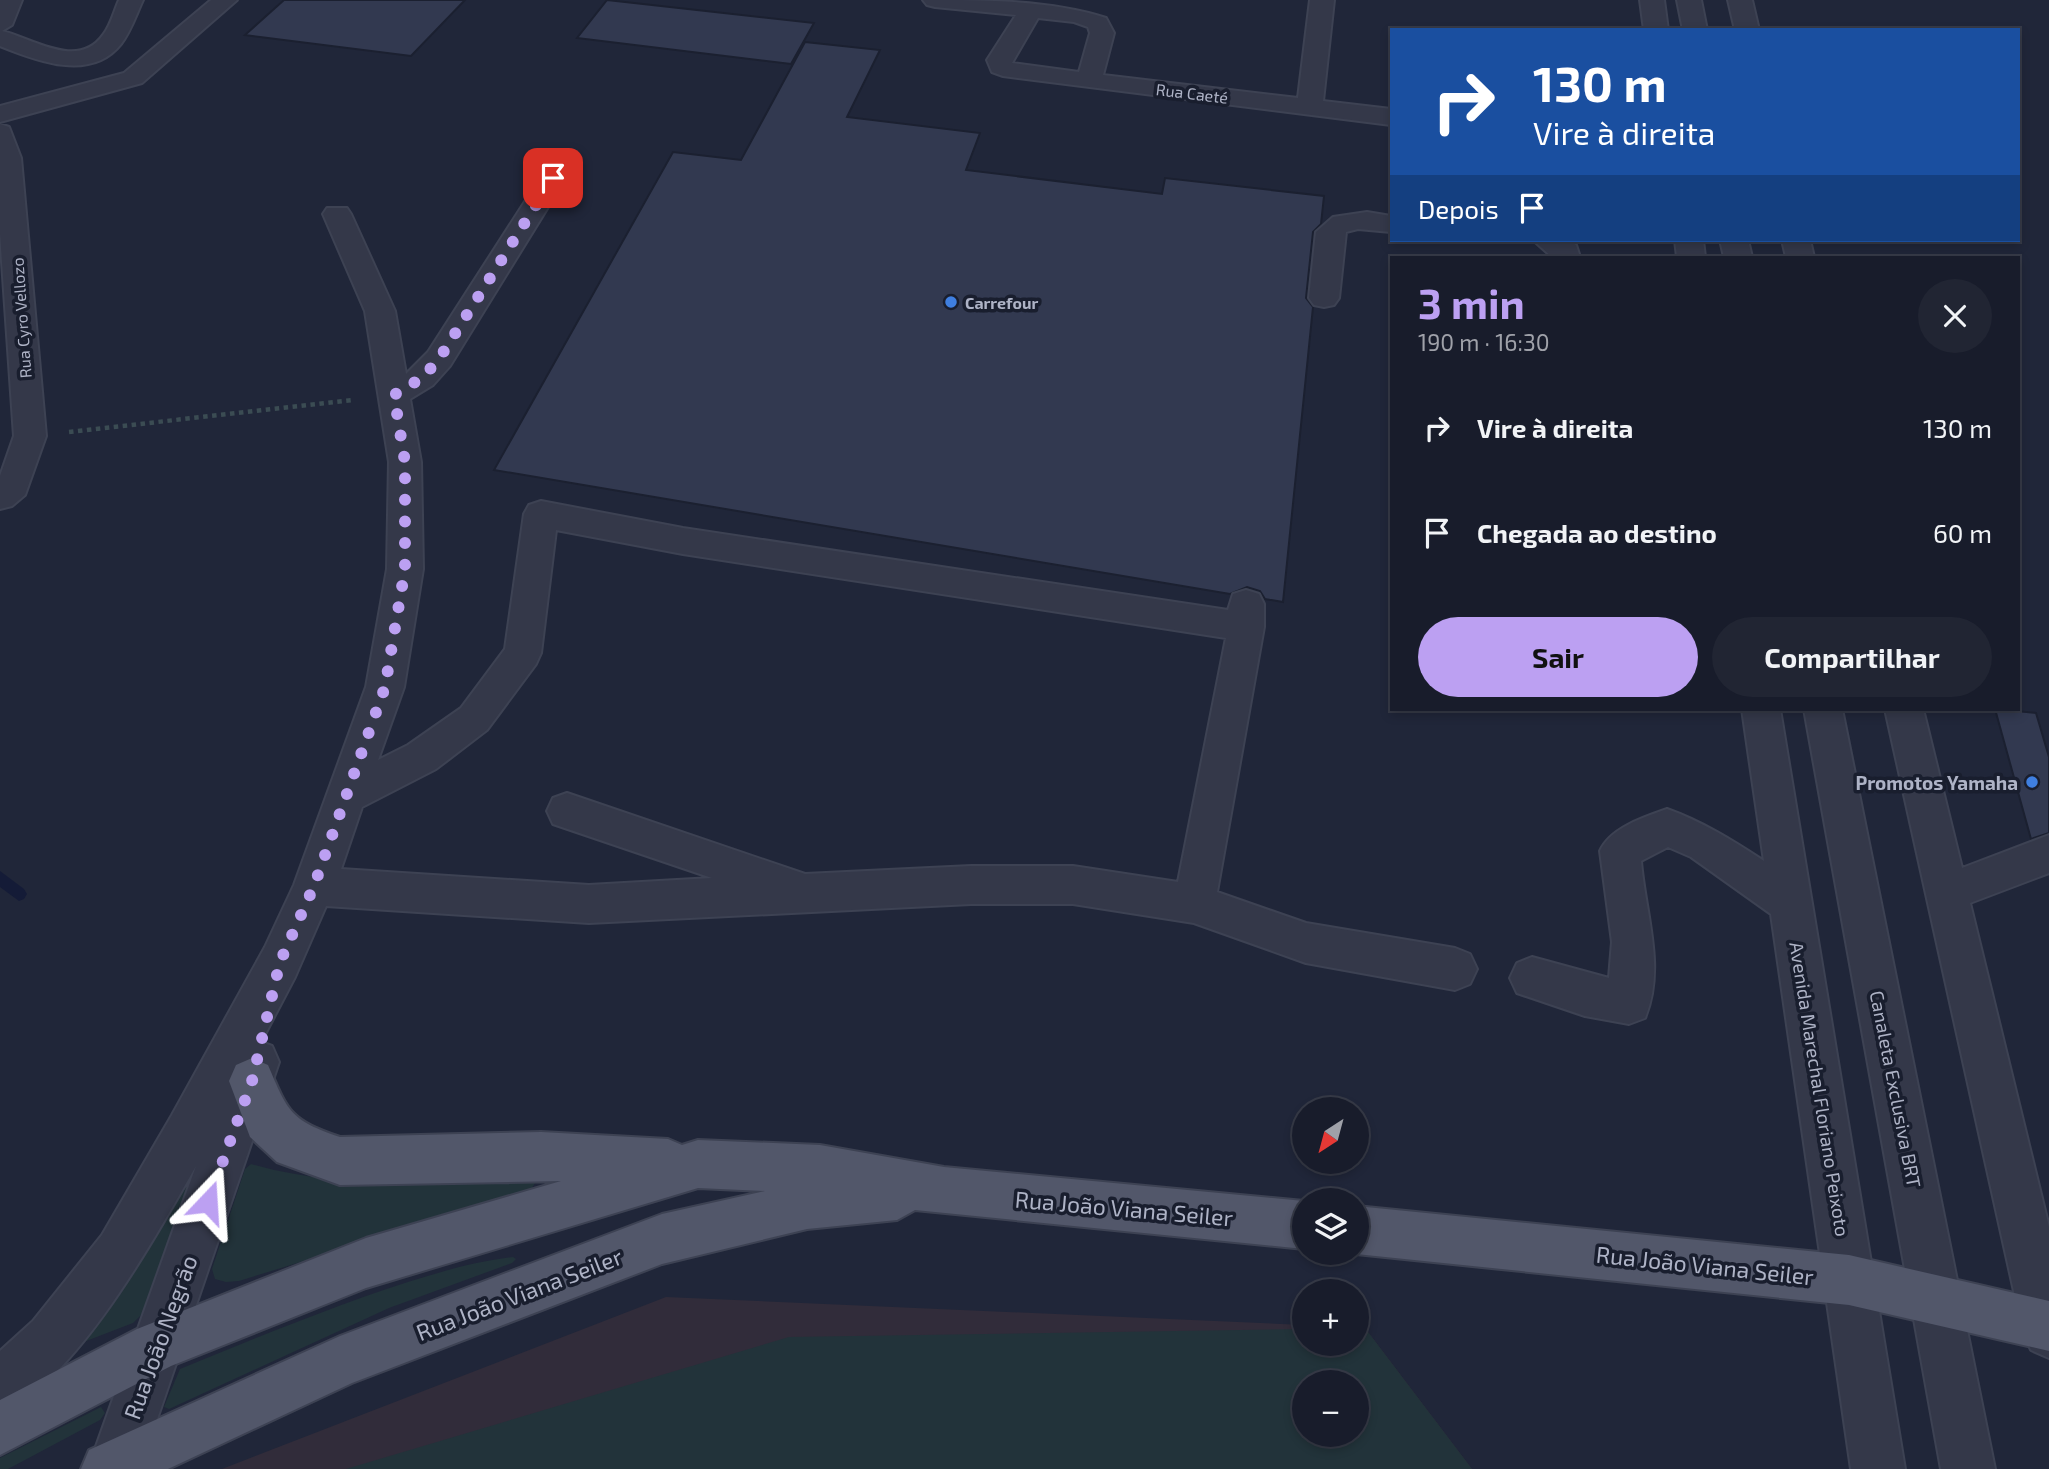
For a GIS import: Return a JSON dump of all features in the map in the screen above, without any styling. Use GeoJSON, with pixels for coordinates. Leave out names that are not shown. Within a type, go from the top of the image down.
{"type":"FeatureCollection","features":[{"type":"Feature","properties":{"kind":"main road"},"geometry":{"type":"LineString","coordinates":[[252,1081],[265,1121],[294,1145],[340,1161],[541,1156],[698,1164]]}},
{"type":"Feature","properties":{"kind":"main road","name":"Rua João Viana Seiler"},"geometry":{"type":"LineString","coordinates":[[0,1427],[155,1347],[366,1263],[698,1164],[820,1169],[944,1191],[1292,1224]]}},
{"type":"Feature","properties":{"kind":"main road","name":"Rua João Viana Seiler"},"geometry":{"type":"LineString","coordinates":[[111,1467],[340,1362],[662,1239],[807,1205],[944,1191]]}},
{"type":"Feature","properties":{"kind":"main road","name":"Rua João Viana Seiler"},"geometry":{"type":"LineString","coordinates":[[1369,1231],[1849,1280],[2048,1328]]}},
{"type":"Feature","properties":{"kind":"street"},"geometry":{"type":"LineString","coordinates":[[0,24],[10,0]]}},
{"type":"Feature","properties":{"kind":"street"},"geometry":{"type":"LineString","coordinates":[[0,38],[60,60],[78,58],[99,51],[111,41],[131,0]]}},
{"type":"Feature","properties":{"kind":"street"},"geometry":{"type":"LineString","coordinates":[[0,114],[133,78],[225,0]]}},
{"type":"Feature","properties":{"kind":"street"},"geometry":{"type":"LineString","coordinates":[[935,0],[1079,15],[1098,23],[1102,33],[1089,81]]}},
{"type":"Feature","properties":{"kind":"street"},"geometry":{"type":"LineString","coordinates":[[1310,107],[1322,0]]}},
{"type":"Feature","properties":{"kind":"street"},"geometry":{"type":"LineString","coordinates":[[1652,0],[1657,28]]}},
{"type":"Feature","properties":{"kind":"street"},"geometry":{"type":"LineString","coordinates":[[1689,0],[1695,28]]}},
{"type":"Feature","properties":{"kind":"street"},"geometry":{"type":"LineString","coordinates":[[1740,0],[1747,28]]}},
{"type":"Feature","properties":{"kind":"street","name":"Rua Caeté"},"geometry":{"type":"LineString","coordinates":[[1031,10],[999,61],[1001,67],[1012,71],[1089,81],[1390,117]]}},
{"type":"Feature","properties":{"kind":"street","name":"Rua Cyro Vellozo"},"geometry":{"type":"LineString","coordinates":[[0,132],[8,158],[30,436],[13,485],[0,497]]}},
{"type":"Feature","properties":{"kind":"street"},"geometry":{"type":"LineString","coordinates":[[394,395],[422,378],[439,359],[553,178]]}},
{"type":"Feature","properties":{"kind":"street","name":"Rua João Negrão"},"geometry":{"type":"LineString","coordinates":[[0,1387],[51,1339],[119,1252],[189,1132],[280,962],[314,886],[385,687],[405,569],[405,462],[380,311],[337,214]]}},
{"type":"Feature","properties":{"kind":"street"},"geometry":{"type":"LineString","coordinates":[[1324,298],[1330,232],[1336,224],[1346,220],[1390,224]]}},
{"type":"Feature","properties":{"kind":"street"},"geometry":{"type":"LineString","coordinates":[[1550,242],[1566,251],[1566,256]]}},
{"type":"Feature","properties":{"kind":"street"},"geometry":{"type":"LineString","coordinates":[[344,797],[422,757],[474,719],[523,653],[541,514],[683,541],[1051,597],[1246,616],[1194,904]]}},
{"type":"Feature","properties":{"kind":"street","name":"Avenida Marechal Floriano Peixoto"},"geometry":{"type":"LineString","coordinates":[[1761,711],[1878,1469]]}},
{"type":"Feature","properties":{"kind":"street","name":"Canaleta Exclusiva BRT"},"geometry":{"type":"LineString","coordinates":[[1824,711],[1968,1469]]}},
{"type":"Feature","properties":{"kind":"street"},"geometry":{"type":"LineString","coordinates":[[1904,711],[2048,1328]]}},
{"type":"Feature","properties":{"kind":"street"},"geometry":{"type":"LineString","coordinates":[[567,811],[808,892]]}},
{"type":"Feature","properties":{"kind":"street"},"geometry":{"type":"LineString","coordinates":[[1532,978],[1586,995],[1629,1003],[1633,942],[1622,881],[1620,851],[1667,827],[1705,844],[1791,904]]}},
{"type":"Feature","properties":{"kind":"street"},"geometry":{"type":"LineString","coordinates":[[1947,893],[2049,854]]}},
{"type":"Feature","properties":{"kind":"street"},"geometry":{"type":"LineString","coordinates":[[314,886],[589,904],[971,885],[1073,885],[1194,904],[1306,943],[1455,969]]}},
{"type":"Feature","properties":{"kind":"street","name":"Rua João Negrão"},"geometry":{"type":"LineString","coordinates":[[111,1467],[252,1081],[280,962]]}},
{"type":"Feature","properties":{"kind":"path"},"geometry":{"type":"LineString","coordinates":[[30,436],[394,395]]}},
{"type":"Feature","properties":{"kind":"shaded area"},"geometry":{"type":"Polygon","coordinates":[[[205,1143],[214,1144],[142,1314],[133,1323],[81,1343],[166,1219],[205,1143]]]}},
{"type":"Feature","properties":{"kind":"shaded area"},"geometry":{"type":"Polygon","coordinates":[[[251,1164],[321,1178],[357,1181],[537,1180],[530,1191],[239,1281],[226,1282],[215,1279],[212,1269],[245,1169],[251,1164]]]}},
{"type":"Feature","properties":{"kind":"shaded area"},"geometry":{"type":"Polygon","coordinates":[[[513,1257],[516,1259],[512,1263],[389,1308],[169,1409],[164,1407],[180,1369],[369,1295],[458,1267],[513,1257]]]}},
{"type":"Feature","properties":{"kind":"shaded area"},"geometry":{"type":"Polygon","coordinates":[[[666,1297],[1292,1324],[1292,1356],[1369,1356],[1369,1333],[1472,1469],[222,1469],[666,1297]]]}},
{"type":"Feature","properties":{"kind":"shaded area"},"geometry":{"type":"Polygon","coordinates":[[[1292,1329],[1292,1356],[1369,1356],[1369,1333],[1472,1469],[346,1469],[789,1337],[1292,1329]]]}},
{"type":"Feature","properties":{"kind":"shaded area"},"geometry":{"type":"Polygon","coordinates":[[[101,1407],[105,1413],[100,1420],[8,1469],[0,1469],[0,1458],[101,1407]]]}},
{"type":"Feature","properties":{"kind":"building"},"geometry":{"type":"Polygon","coordinates":[[[284,0],[465,0],[411,56],[245,35],[284,0]]]}},
{"type":"Feature","properties":{"kind":"building"},"geometry":{"type":"Polygon","coordinates":[[[607,0],[814,23],[791,64],[577,38],[607,0]]]}},
{"type":"Feature","properties":{"kind":"building","name":"Carrefour"},"geometry":{"type":"Polygon","coordinates":[[[805,42],[880,50],[847,117],[980,133],[966,170],[1162,194],[1165,178],[1324,196],[1321,224],[1313,232],[1306,298],[1313,307],[1283,602],[1265,599],[1260,591],[1247,587],[1230,594],[494,470],[673,152],[741,160],[805,42]]]}},
{"type":"Feature","properties":{"kind":"building","name":"Promotos Yamaha"},"geometry":{"type":"Polygon","coordinates":[[[1996,711],[2036,713],[2049,757],[2049,833],[2031,839],[1996,711]]]}},
{"type":"Feature","properties":{"kind":"waterway"},"geometry":{"type":"LineString","coordinates":[[0,878],[19,894]]}},
{"type":"Feature","properties":{"kind":"place","name":"Carrefour"},"geometry":{"type":"Point","coordinates":[951,302]}},
{"type":"Feature","properties":{"kind":"place","name":"Promotos Yamaha"},"geometry":{"type":"Point","coordinates":[2032,782]}},
{"type":"Feature","properties":{"kind":"route"},"geometry":{"type":"LineString","coordinates":[[208,1202],[252,1081],[280,962],[314,886],[385,687],[405,569],[405,462],[394,395],[422,378],[439,359],[553,178]]}}]}
